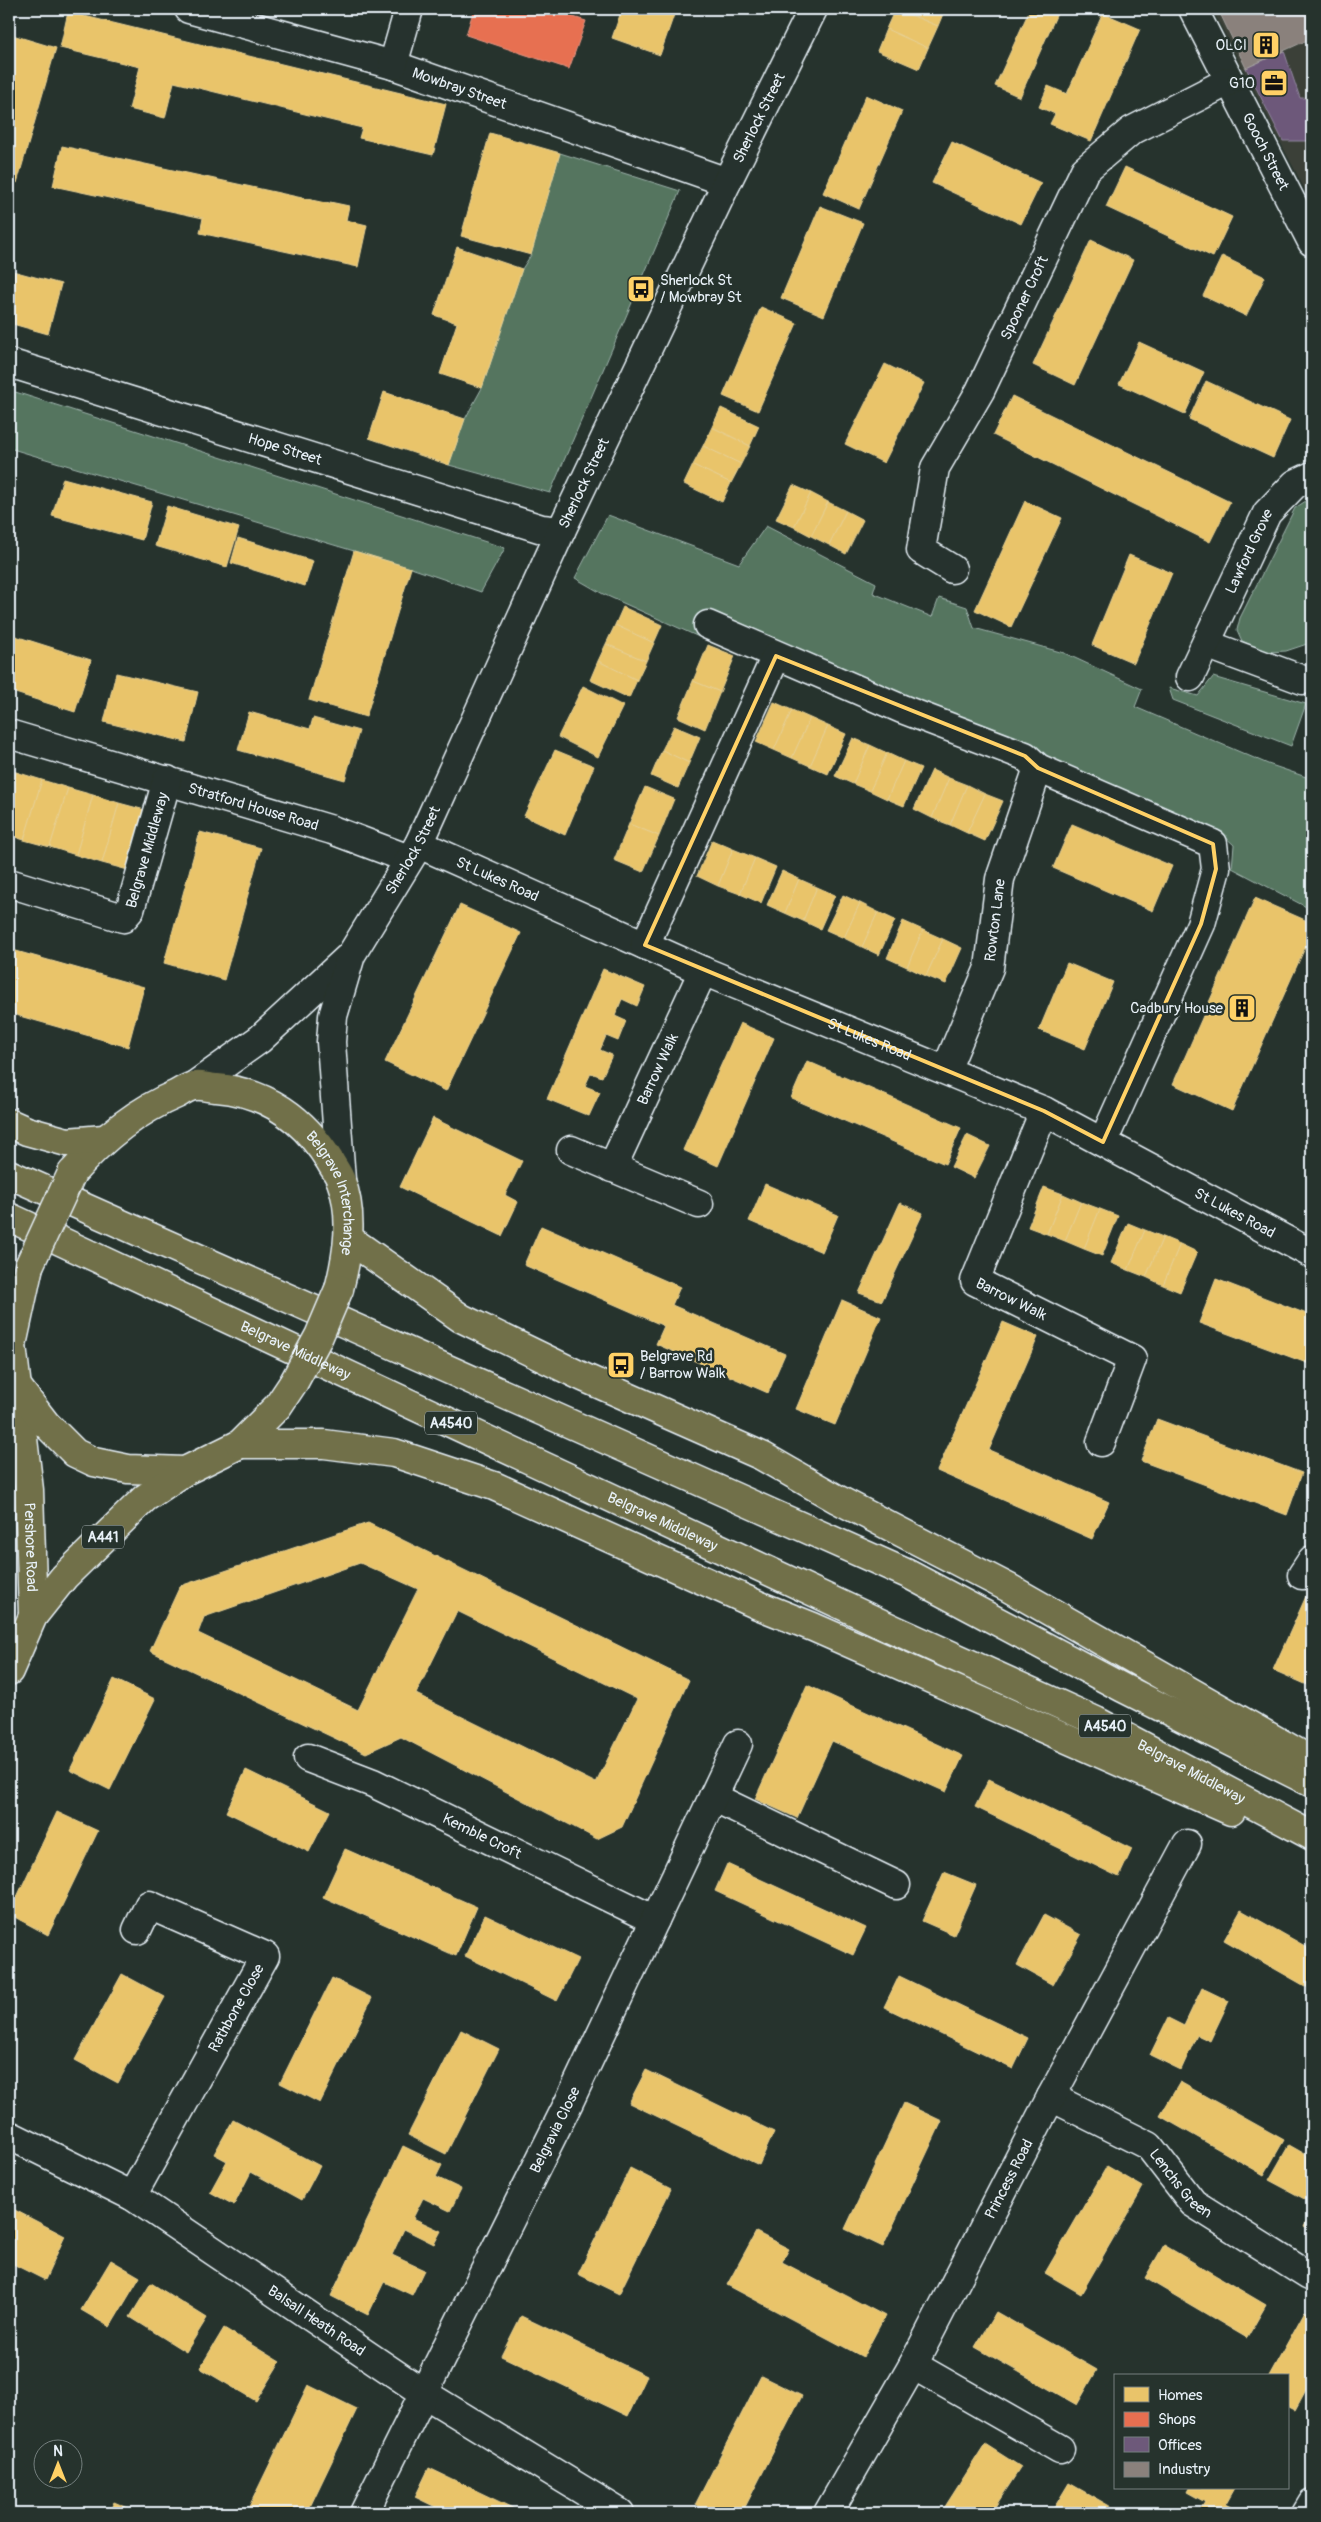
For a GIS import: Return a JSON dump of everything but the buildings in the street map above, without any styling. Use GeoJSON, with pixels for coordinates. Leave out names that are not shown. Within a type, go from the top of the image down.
{"type":"FeatureCollection","features":[{"type":"Feature","properties":{"kind":"main road","name":"Belgrave Interchange"},"geometry":{"type":"LineString","coordinates":[[194,1086],[234,1089],[267,1100],[288,1112],[324,1151],[341,1180],[347,1206],[349,1239],[340,1289],[319,1336],[294,1382],[278,1406],[240,1444],[185,1470],[128,1468],[94,1462],[75,1453],[46,1424],[19,1389],[10,1342],[29,1266],[72,1173],[104,1139],[157,1102],[194,1086]]}},
{"type":"Feature","properties":{"kind":"main road"},"geometry":{"type":"LineString","coordinates":[[9,1123],[27,1131],[67,1142],[104,1139]]}},
{"type":"Feature","properties":{"kind":"main road","name":"A4540"},"geometry":{"type":"LineString","coordinates":[[9,1174],[908,1574],[1123,1688],[1312,1783]]}},
{"type":"Feature","properties":{"kind":"main road","name":"Belgrave Middleway"},"geometry":{"type":"LineString","coordinates":[[9,1217],[893,1629],[1096,1721],[1312,1836]]}},
{"type":"Feature","properties":{"kind":"main road"},"geometry":{"type":"LineString","coordinates":[[349,1239],[461,1318],[762,1456],[837,1498],[1009,1588],[1312,1761]]}},
{"type":"Feature","properties":{"kind":"main road","name":"Pershore Road"},"geometry":{"type":"LineString","coordinates":[[19,1389],[29,1490],[33,1616]]}},
{"type":"Feature","properties":{"kind":"main road"},"geometry":{"type":"LineString","coordinates":[[240,1444],[324,1444],[394,1453],[494,1486],[758,1605],[813,1627],[1312,1847]]}},
{"type":"Feature","properties":{"kind":"main road","name":"Pershore Road"},"geometry":{"type":"LineString","coordinates":[[9,1671],[27,1634],[33,1616],[64,1577],[145,1498],[185,1470]]}},
{"type":"Feature","properties":{"kind":"street","name":"Mowbray Street"},"geometry":{"type":"LineString","coordinates":[[189,9],[393,65],[726,182]]}},
{"type":"Feature","properties":{"kind":"street"},"geometry":{"type":"LineString","coordinates":[[393,65],[409,9]]}},
{"type":"Feature","properties":{"kind":"street","name":"Sherlock Street"},"geometry":{"type":"LineString","coordinates":[[341,1180],[331,1042],[333,1016],[351,955],[414,852],[561,531],[726,182],[813,9]]}},
{"type":"Feature","properties":{"kind":"street","name":"Gooch Street"},"geometry":{"type":"LineString","coordinates":[[1193,9],[1312,238]]}},
{"type":"Feature","properties":{"kind":"street","name":"Spooner Croft"},"geometry":{"type":"LineString","coordinates":[[952,569],[921,550],[935,468],[980,391],[1085,170],[1131,131],[1229,81]]}},
{"type":"Feature","properties":{"kind":"street","name":"Hope Street"},"geometry":{"type":"LineString","coordinates":[[9,363],[542,529],[561,531]]}},
{"type":"Feature","properties":{"kind":"street","name":"Lawford Grove"},"geometry":{"type":"LineString","coordinates":[[1190,677],[1267,513],[1294,484],[1312,476]]}},
{"type":"Feature","properties":{"kind":"street"},"geometry":{"type":"LineString","coordinates":[[708,625],[902,709],[1025,756],[1038,768],[1213,844],[1216,869],[1201,924],[1103,1142]]}},
{"type":"Feature","properties":{"kind":"street"},"geometry":{"type":"LineString","coordinates":[[1206,644],[1303,680]]}},
{"type":"Feature","properties":{"kind":"street"},"geometry":{"type":"LineString","coordinates":[[645,945],[776,656]]}},
{"type":"Feature","properties":{"kind":"street","name":"Stratford House Road"},"geometry":{"type":"LineString","coordinates":[[9,734],[332,830],[414,852]]}},
{"type":"Feature","properties":{"kind":"street","name":"Rowton Lane"},"geometry":{"type":"LineString","coordinates":[[946,1070],[989,968],[1000,879],[1038,768]]}},
{"type":"Feature","properties":{"kind":"street","name":"Belgrave Middleway"},"geometry":{"type":"LineString","coordinates":[[9,883],[122,918],[130,910],[167,780]]}},
{"type":"Feature","properties":{"kind":"street","name":"St Lukes Road"},"geometry":{"type":"LineString","coordinates":[[414,852],[645,945],[703,972],[1044,1111],[1312,1254]]}},
{"type":"Feature","properties":{"kind":"street","name":"Sherlock Street"},"geometry":{"type":"LineString","coordinates":[[194,1086],[260,1039],[351,955]]}},
{"type":"Feature","properties":{"kind":"street","name":"Barrow Walk"},"geometry":{"type":"LineString","coordinates":[[612,1168],[703,972]]}},
{"type":"Feature","properties":{"kind":"street","name":"Barrow Walk"},"geometry":{"type":"LineString","coordinates":[[1044,1111],[975,1281],[1132,1359],[1101,1442]]}},
{"type":"Feature","properties":{"kind":"street"},"geometry":{"type":"LineString","coordinates":[[571,1150],[699,1204]]}},
{"type":"Feature","properties":{"kind":"street","name":"Belgravia Close"},"geometry":{"type":"LineString","coordinates":[[364,2513],[569,2102],[738,1744]]}},
{"type":"Feature","properties":{"kind":"street","name":"Kemble Croft"},"geometry":{"type":"LineString","coordinates":[[308,1758],[373,1783],[656,1920]]}},
{"type":"Feature","properties":{"kind":"street"},"geometry":{"type":"LineString","coordinates":[[713,1797],[896,1885]]}},
{"type":"Feature","properties":{"kind":"street","name":"Princess Road"},"geometry":{"type":"LineString","coordinates":[[828,2513],[913,2365],[1051,2097],[1186,1844]]}},
{"type":"Feature","properties":{"kind":"street","name":"Rathbone Close"},"geometry":{"type":"LineString","coordinates":[[132,2196],[265,1956],[149,1904],[138,1930]]}},
{"type":"Feature","properties":{"kind":"street","name":"Lenchs Green"},"geometry":{"type":"LineString","coordinates":[[1051,2097],[1149,2146],[1193,2203],[1309,2276]]}},
{"type":"Feature","properties":{"kind":"street","name":"Balsall Heath Road"},"geometry":{"type":"LineString","coordinates":[[9,2135],[132,2196],[424,2394],[620,2513]]}},
{"type":"Feature","properties":{"kind":"street"},"geometry":{"type":"LineString","coordinates":[[913,2365],[1060,2449]]}},
{"type":"Feature","properties":{"kind":"street"},"geometry":{"type":"LineString","coordinates":[[1306,2513],[1312,2503]]}},
{"type":"Feature","properties":{"kind":"highlighted area"},"geometry":{"type":"Polygon","coordinates":[[[776,656],[1025,756],[1038,768],[1213,844],[1216,869],[1201,924],[1103,1142],[1044,1111],[645,945],[776,656]]]}},
{"type":"Feature","properties":{"kind":"shaded area"},"geometry":{"type":"Polygon","coordinates":[[[1212,9],[1312,9],[1312,179],[1305,190],[1212,9]]]}},
{"type":"Feature","properties":{"kind":"green space"},"geometry":{"type":"Polygon","coordinates":[[[560,153],[680,191],[550,493],[449,465],[465,419],[482,388],[522,269],[531,255],[560,153]]]}},
{"type":"Feature","properties":{"kind":"green space"},"geometry":{"type":"Polygon","coordinates":[[[9,390],[505,548],[481,592],[411,568],[9,448],[9,390]]]}},
{"type":"Feature","properties":{"kind":"green space"},"geometry":{"type":"Polygon","coordinates":[[[1312,497],[1312,646],[1307,644],[1286,651],[1268,652],[1242,641],[1237,630],[1240,618],[1295,508],[1312,497]]]}},
{"type":"Feature","properties":{"kind":"green space"},"geometry":{"type":"Polygon","coordinates":[[[608,515],[739,564],[766,526],[876,583],[873,593],[932,617],[939,598],[967,607],[974,628],[1064,653],[1142,689],[1135,707],[1268,764],[1312,779],[1312,910],[1232,868],[1234,845],[1222,834],[1026,747],[710,613],[699,637],[603,594],[575,578],[608,515]]]}},
{"type":"Feature","properties":{"kind":"green space"},"geometry":{"type":"Polygon","coordinates":[[[1213,677],[1306,704],[1291,746],[1173,700],[1169,688],[1198,696],[1213,677]]]}},
{"type":"Feature","properties":{"kind":"place","name":"OLCI"},"geometry":{"type":"Point","coordinates":[1266,45]}},
{"type":"Feature","properties":{"kind":"place","name":"G10"},"geometry":{"type":"Point","coordinates":[1274,83]}},
{"type":"Feature","properties":{"kind":"place","name":"Sherlock St / Mowbray St"},"geometry":{"type":"Point","coordinates":[641,289]}},
{"type":"Feature","properties":{"kind":"place","name":"Cadbury House"},"geometry":{"type":"Point","coordinates":[1242,1008]}},
{"type":"Feature","properties":{"kind":"place","name":"Belgrave Rd / Barrow Walk"},"geometry":{"type":"Point","coordinates":[621,1365]}}]}
